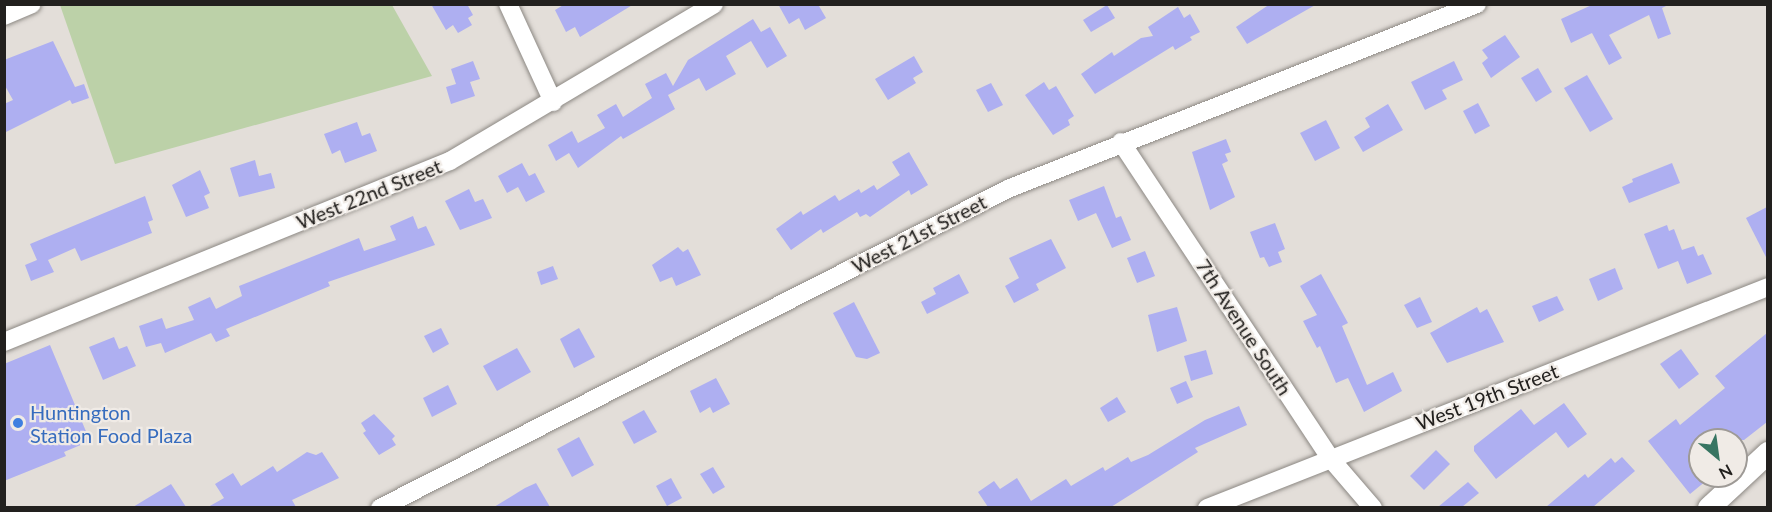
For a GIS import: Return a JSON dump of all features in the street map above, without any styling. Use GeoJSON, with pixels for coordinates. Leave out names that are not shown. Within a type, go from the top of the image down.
{"type":"FeatureCollection","features":[{"type":"Feature","properties":{"kind":"street"},"geometry":{"type":"LineString","coordinates":[[4,16],[32,4]]}},
{"type":"Feature","properties":{"kind":"street"},"geometry":{"type":"LineString","coordinates":[[508,4],[553,102]]}},
{"type":"Feature","properties":{"kind":"street","name":"West 22nd Street"},"geometry":{"type":"LineString","coordinates":[[4,342],[415,177],[468,152],[714,4]]}},
{"type":"Feature","properties":{"kind":"street","name":"West 21st Street"},"geometry":{"type":"LineString","coordinates":[[380,507],[1010,188],[1121,142],[1477,4]]}},
{"type":"Feature","properties":{"kind":"street","name":"7th Avenue South"},"geometry":{"type":"LineString","coordinates":[[1121,142],[1330,458],[1373,507]]}},
{"type":"Feature","properties":{"kind":"street","name":"West 19th Street"},"geometry":{"type":"LineString","coordinates":[[1207,507],[1767,287]]}},
{"type":"Feature","properties":{"kind":"street"},"geometry":{"type":"LineString","coordinates":[[1709,507],[1767,453]]}},
{"type":"Feature","properties":{"kind":"green space"},"geometry":{"type":"Polygon","coordinates":[[[60,5],[392,5],[432,76],[115,164],[60,5]]]}},
{"type":"Feature","properties":{"kind":"building"},"geometry":{"type":"Polygon","coordinates":[[[431,4],[467,4],[473,15],[468,18],[472,25],[458,33],[453,25],[446,30],[431,4]]]}},
{"type":"Feature","properties":{"kind":"building"},"geometry":{"type":"Polygon","coordinates":[[[565,4],[634,4],[580,37],[575,27],[566,32],[555,10],[565,4]]]}},
{"type":"Feature","properties":{"kind":"building"},"geometry":{"type":"Polygon","coordinates":[[[778,4],[822,4],[819,6],[826,18],[805,30],[799,18],[789,24],[778,4]]]}},
{"type":"Feature","properties":{"kind":"building"},"geometry":{"type":"Polygon","coordinates":[[[1270,4],[1317,4],[1247,44],[1236,27],[1270,4]]]}},
{"type":"Feature","properties":{"kind":"building"},"geometry":{"type":"Polygon","coordinates":[[[1594,4],[1670,4],[1662,8],[1671,34],[1658,39],[1649,15],[1609,35],[1622,58],[1609,65],[1592,33],[1571,43],[1561,19],[1594,4]]]}},
{"type":"Feature","properties":{"kind":"building"},"geometry":{"type":"Polygon","coordinates":[[[1107,5],[1115,18],[1091,32],[1083,20],[1107,5]]]}},
{"type":"Feature","properties":{"kind":"building"},"geometry":{"type":"Polygon","coordinates":[[[1178,7],[1184,18],[1190,14],[1200,32],[1190,37],[1192,40],[1175,50],[1173,46],[1095,94],[1081,74],[1112,52],[1114,56],[1141,38],[1153,36],[1148,27],[1178,7]]]}},
{"type":"Feature","properties":{"kind":"building"},"geometry":{"type":"Polygon","coordinates":[[[753,19],[761,32],[770,27],[787,56],[767,68],[751,41],[726,56],[736,74],[706,91],[699,78],[668,95],[675,109],[623,139],[621,136],[578,168],[569,153],[556,161],[548,145],[572,131],[578,143],[605,128],[597,115],[616,104],[623,117],[652,98],[645,84],[666,73],[673,86],[688,60],[753,19]]]}},
{"type":"Feature","properties":{"kind":"building"},"geometry":{"type":"Polygon","coordinates":[[[1505,35],[1520,57],[1491,78],[1482,63],[1488,58],[1482,50],[1505,35]]]}},
{"type":"Feature","properties":{"kind":"building"},"geometry":{"type":"Polygon","coordinates":[[[53,41],[75,87],[84,84],[89,98],[72,104],[70,100],[4,133],[4,104],[13,100],[4,84],[4,60],[53,41]]]}},
{"type":"Feature","properties":{"kind":"building"},"geometry":{"type":"Polygon","coordinates":[[[914,56],[923,72],[913,78],[916,83],[888,100],[875,79],[914,56]]]}},
{"type":"Feature","properties":{"kind":"building"},"geometry":{"type":"Polygon","coordinates":[[[473,61],[480,79],[470,82],[475,96],[451,104],[446,87],[456,84],[451,69],[473,61]]]}},
{"type":"Feature","properties":{"kind":"building"},"geometry":{"type":"Polygon","coordinates":[[[1454,61],[1463,80],[1442,90],[1447,99],[1425,110],[1411,82],[1454,61]]]}},
{"type":"Feature","properties":{"kind":"building"},"geometry":{"type":"Polygon","coordinates":[[[1538,68],[1552,92],[1536,102],[1521,78],[1538,68]]]}},
{"type":"Feature","properties":{"kind":"building"},"geometry":{"type":"Polygon","coordinates":[[[1587,75],[1613,119],[1590,132],[1564,88],[1587,75]]]}},
{"type":"Feature","properties":{"kind":"building"},"geometry":{"type":"Polygon","coordinates":[[[1044,82],[1049,90],[1056,86],[1074,116],[1068,120],[1070,125],[1053,135],[1025,95],[1044,82]]]}},
{"type":"Feature","properties":{"kind":"building"},"geometry":{"type":"Polygon","coordinates":[[[991,83],[1003,105],[988,112],[976,90],[991,83]]]}},
{"type":"Feature","properties":{"kind":"building"},"geometry":{"type":"Polygon","coordinates":[[[1478,103],[1490,126],[1475,134],[1463,111],[1478,103]]]}},
{"type":"Feature","properties":{"kind":"building"},"geometry":{"type":"Polygon","coordinates":[[[1388,104],[1403,130],[1363,152],[1354,137],[1370,127],[1365,118],[1388,104]]]}},
{"type":"Feature","properties":{"kind":"building"},"geometry":{"type":"Polygon","coordinates":[[[1326,120],[1340,148],[1315,161],[1300,133],[1326,120]]]}},
{"type":"Feature","properties":{"kind":"building"},"geometry":{"type":"Polygon","coordinates":[[[357,122],[362,136],[370,133],[377,151],[345,163],[340,150],[332,154],[324,134],[357,122]]]}},
{"type":"Feature","properties":{"kind":"building"},"geometry":{"type":"Polygon","coordinates":[[[1226,139],[1231,152],[1225,154],[1228,161],[1222,164],[1235,197],[1210,210],[1192,152],[1226,139]]]}},
{"type":"Feature","properties":{"kind":"building"},"geometry":{"type":"Polygon","coordinates":[[[909,152],[928,185],[911,195],[909,190],[870,217],[866,214],[860,217],[857,212],[823,233],[821,229],[791,250],[776,229],[801,211],[803,215],[835,195],[839,201],[859,189],[861,193],[874,185],[877,190],[900,175],[892,162],[909,152]]]}},
{"type":"Feature","properties":{"kind":"building"},"geometry":{"type":"Polygon","coordinates":[[[255,160],[259,176],[271,173],[275,188],[239,197],[230,168],[255,160]]]}},
{"type":"Feature","properties":{"kind":"building"},"geometry":{"type":"Polygon","coordinates":[[[522,163],[529,176],[535,173],[545,192],[526,202],[518,187],[507,193],[498,176],[522,163]]]}},
{"type":"Feature","properties":{"kind":"building"},"geometry":{"type":"Polygon","coordinates":[[[1672,163],[1680,183],[1629,203],[1622,187],[1633,182],[1632,179],[1672,163]]]}},
{"type":"Feature","properties":{"kind":"building"},"geometry":{"type":"Polygon","coordinates":[[[200,170],[210,193],[204,196],[209,208],[186,217],[172,185],[200,170]]]}},
{"type":"Feature","properties":{"kind":"building"},"geometry":{"type":"Polygon","coordinates":[[[1104,186],[1116,218],[1121,216],[1131,240],[1112,248],[1096,213],[1078,221],[1069,200],[1104,186]]]}},
{"type":"Feature","properties":{"kind":"building"},"geometry":{"type":"Polygon","coordinates":[[[469,189],[475,202],[483,199],[492,218],[460,230],[445,201],[469,189]]]}},
{"type":"Feature","properties":{"kind":"building"},"geometry":{"type":"Polygon","coordinates":[[[145,196],[153,220],[148,222],[152,233],[81,261],[75,248],[48,260],[54,272],[31,281],[25,265],[37,260],[30,244],[145,196]]]}},
{"type":"Feature","properties":{"kind":"building"},"geometry":{"type":"Polygon","coordinates":[[[1767,207],[1767,259],[1746,218],[1767,207]]]}},
{"type":"Feature","properties":{"kind":"building"},"geometry":{"type":"Polygon","coordinates":[[[413,216],[418,229],[426,226],[435,245],[328,282],[330,286],[226,329],[230,336],[216,342],[211,333],[165,353],[161,343],[146,347],[139,326],[162,318],[166,329],[194,320],[188,307],[210,297],[216,309],[242,296],[239,286],[359,238],[364,251],[396,240],[390,226],[413,216]]]}},
{"type":"Feature","properties":{"kind":"building"},"geometry":{"type":"Polygon","coordinates":[[[1275,223],[1285,249],[1278,252],[1282,262],[1269,267],[1264,257],[1260,258],[1250,232],[1275,223]]]}},
{"type":"Feature","properties":{"kind":"building"},"geometry":{"type":"Polygon","coordinates":[[[1667,225],[1669,231],[1674,229],[1682,250],[1694,246],[1698,256],[1703,254],[1712,274],[1687,284],[1678,261],[1658,269],[1644,234],[1667,225]]]}},
{"type":"Feature","properties":{"kind":"building"},"geometry":{"type":"Polygon","coordinates":[[[1051,239],[1066,268],[1036,284],[1039,290],[1014,303],[1005,286],[1019,278],[1009,258],[1051,239]]]}},
{"type":"Feature","properties":{"kind":"building"},"geometry":{"type":"Polygon","coordinates":[[[678,247],[683,252],[688,249],[701,275],[676,286],[672,277],[660,282],[652,265],[678,247]]]}},
{"type":"Feature","properties":{"kind":"building"},"geometry":{"type":"Polygon","coordinates":[[[1145,251],[1155,276],[1137,283],[1127,258],[1145,251]]]}},
{"type":"Feature","properties":{"kind":"building"},"geometry":{"type":"Polygon","coordinates":[[[553,266],[558,279],[541,285],[537,272],[553,266]]]}},
{"type":"Feature","properties":{"kind":"building"},"geometry":{"type":"Polygon","coordinates":[[[1615,268],[1623,289],[1598,301],[1589,279],[1615,268]]]}},
{"type":"Feature","properties":{"kind":"building"},"geometry":{"type":"Polygon","coordinates":[[[959,274],[969,293],[927,314],[921,302],[936,294],[933,288],[959,274]]]}},
{"type":"Feature","properties":{"kind":"building"},"geometry":{"type":"Polygon","coordinates":[[[1321,274],[1348,323],[1342,326],[1367,385],[1393,372],[1402,391],[1364,412],[1348,378],[1336,383],[1320,346],[1317,348],[1303,321],[1317,315],[1300,286],[1321,274]]]}},
{"type":"Feature","properties":{"kind":"building"},"geometry":{"type":"Polygon","coordinates":[[[1557,296],[1564,310],[1539,322],[1532,306],[1557,296]]]}},
{"type":"Feature","properties":{"kind":"building"},"geometry":{"type":"Polygon","coordinates":[[[1420,297],[1432,322],[1417,328],[1404,305],[1420,297]]]}},
{"type":"Feature","properties":{"kind":"building"},"geometry":{"type":"Polygon","coordinates":[[[854,302],[880,353],[867,359],[856,357],[833,313],[854,302]]]}},
{"type":"Feature","properties":{"kind":"building"},"geometry":{"type":"Polygon","coordinates":[[[1177,307],[1187,341],[1157,352],[1148,315],[1177,307]]]}},
{"type":"Feature","properties":{"kind":"building"},"geometry":{"type":"Polygon","coordinates":[[[1477,307],[1480,313],[1487,309],[1504,342],[1447,363],[1430,333],[1477,307]]]}},
{"type":"Feature","properties":{"kind":"building"},"geometry":{"type":"Polygon","coordinates":[[[441,328],[449,344],[433,353],[424,336],[441,328]]]}},
{"type":"Feature","properties":{"kind":"building"},"geometry":{"type":"Polygon","coordinates":[[[579,328],[595,357],[574,368],[560,339],[579,328]]]}},
{"type":"Feature","properties":{"kind":"building"},"geometry":{"type":"Polygon","coordinates":[[[1767,333],[1767,422],[1748,437],[1748,428],[1688,428],[1688,488],[1697,488],[1690,494],[1648,441],[1676,419],[1680,425],[1725,388],[1715,376],[1767,333]]]}},
{"type":"Feature","properties":{"kind":"building"},"geometry":{"type":"Polygon","coordinates":[[[114,337],[119,349],[127,346],[136,366],[103,380],[89,347],[114,337]]]}},
{"type":"Feature","properties":{"kind":"building"},"geometry":{"type":"Polygon","coordinates":[[[50,345],[90,441],[64,452],[66,456],[4,481],[4,364],[50,345]]]}},
{"type":"Feature","properties":{"kind":"building"},"geometry":{"type":"Polygon","coordinates":[[[517,348],[531,372],[497,391],[483,366],[517,348]]]}},
{"type":"Feature","properties":{"kind":"building"},"geometry":{"type":"Polygon","coordinates":[[[1681,349],[1699,374],[1679,389],[1660,364],[1681,349]]]}},
{"type":"Feature","properties":{"kind":"building"},"geometry":{"type":"Polygon","coordinates":[[[1206,350],[1213,374],[1191,381],[1184,356],[1206,350]]]}},
{"type":"Feature","properties":{"kind":"building"},"geometry":{"type":"Polygon","coordinates":[[[716,378],[730,404],[713,413],[710,407],[700,413],[690,391],[716,378]]]}},
{"type":"Feature","properties":{"kind":"building"},"geometry":{"type":"Polygon","coordinates":[[[1186,381],[1193,397],[1177,404],[1170,388],[1186,381]]]}},
{"type":"Feature","properties":{"kind":"building"},"geometry":{"type":"Polygon","coordinates":[[[448,385],[457,404],[432,417],[423,398],[448,385]]]}},
{"type":"Feature","properties":{"kind":"building"},"geometry":{"type":"Polygon","coordinates":[[[1117,397],[1126,412],[1108,422],[1100,408],[1117,397]]]}},
{"type":"Feature","properties":{"kind":"building"},"geometry":{"type":"Polygon","coordinates":[[[1564,403],[1587,434],[1568,448],[1556,432],[1496,479],[1474,451],[1474,446],[1521,409],[1534,425],[1564,403]]]}},
{"type":"Feature","properties":{"kind":"building"},"geometry":{"type":"Polygon","coordinates":[[[1239,406],[1247,425],[1195,448],[1198,452],[1111,507],[988,507],[978,492],[994,481],[1000,489],[1017,478],[1031,501],[1066,479],[1071,486],[1103,467],[1105,471],[1128,457],[1131,462],[1148,455],[1205,420],[1239,406]]]}},
{"type":"Feature","properties":{"kind":"building"},"geometry":{"type":"Polygon","coordinates":[[[644,410],[657,432],[634,444],[622,422],[644,410]]]}},
{"type":"Feature","properties":{"kind":"building"},"geometry":{"type":"Polygon","coordinates":[[[374,414],[395,436],[392,439],[396,445],[379,455],[363,433],[366,431],[361,423],[374,414]]]}},
{"type":"Feature","properties":{"kind":"building"},"geometry":{"type":"Polygon","coordinates":[[[579,437],[594,465],[572,477],[557,449],[579,437]]]}},
{"type":"Feature","properties":{"kind":"building"},"geometry":{"type":"Polygon","coordinates":[[[1436,450],[1450,464],[1424,490],[1410,476],[1436,450]]]}},
{"type":"Feature","properties":{"kind":"building"},"geometry":{"type":"Polygon","coordinates":[[[307,452],[316,455],[322,452],[339,478],[292,500],[296,507],[208,507],[224,498],[215,484],[233,473],[241,486],[273,466],[277,472],[307,452]]]}},
{"type":"Feature","properties":{"kind":"building"},"geometry":{"type":"Polygon","coordinates":[[[1622,457],[1635,471],[1593,507],[1546,507],[1585,474],[1588,478],[1611,458],[1615,463],[1622,457]]]}},
{"type":"Feature","properties":{"kind":"building"},"geometry":{"type":"Polygon","coordinates":[[[713,467],[725,487],[713,494],[700,474],[713,467]]]}},
{"type":"Feature","properties":{"kind":"building"},"geometry":{"type":"Polygon","coordinates":[[[671,478],[682,498],[667,506],[656,486],[671,478]]]}},
{"type":"Feature","properties":{"kind":"building"},"geometry":{"type":"Polygon","coordinates":[[[1468,482],[1479,493],[1462,507],[1438,507],[1468,482]]]}},
{"type":"Feature","properties":{"kind":"building"},"geometry":{"type":"Polygon","coordinates":[[[536,483],[550,507],[494,507],[525,488],[536,483]]]}},
{"type":"Feature","properties":{"kind":"building"},"geometry":{"type":"Polygon","coordinates":[[[171,484],[186,507],[133,507],[171,484]]]}},
{"type":"Feature","properties":{"kind":"place","name":"Huntington Station Food Plaza"},"geometry":{"type":"Point","coordinates":[18,423]}}]}
